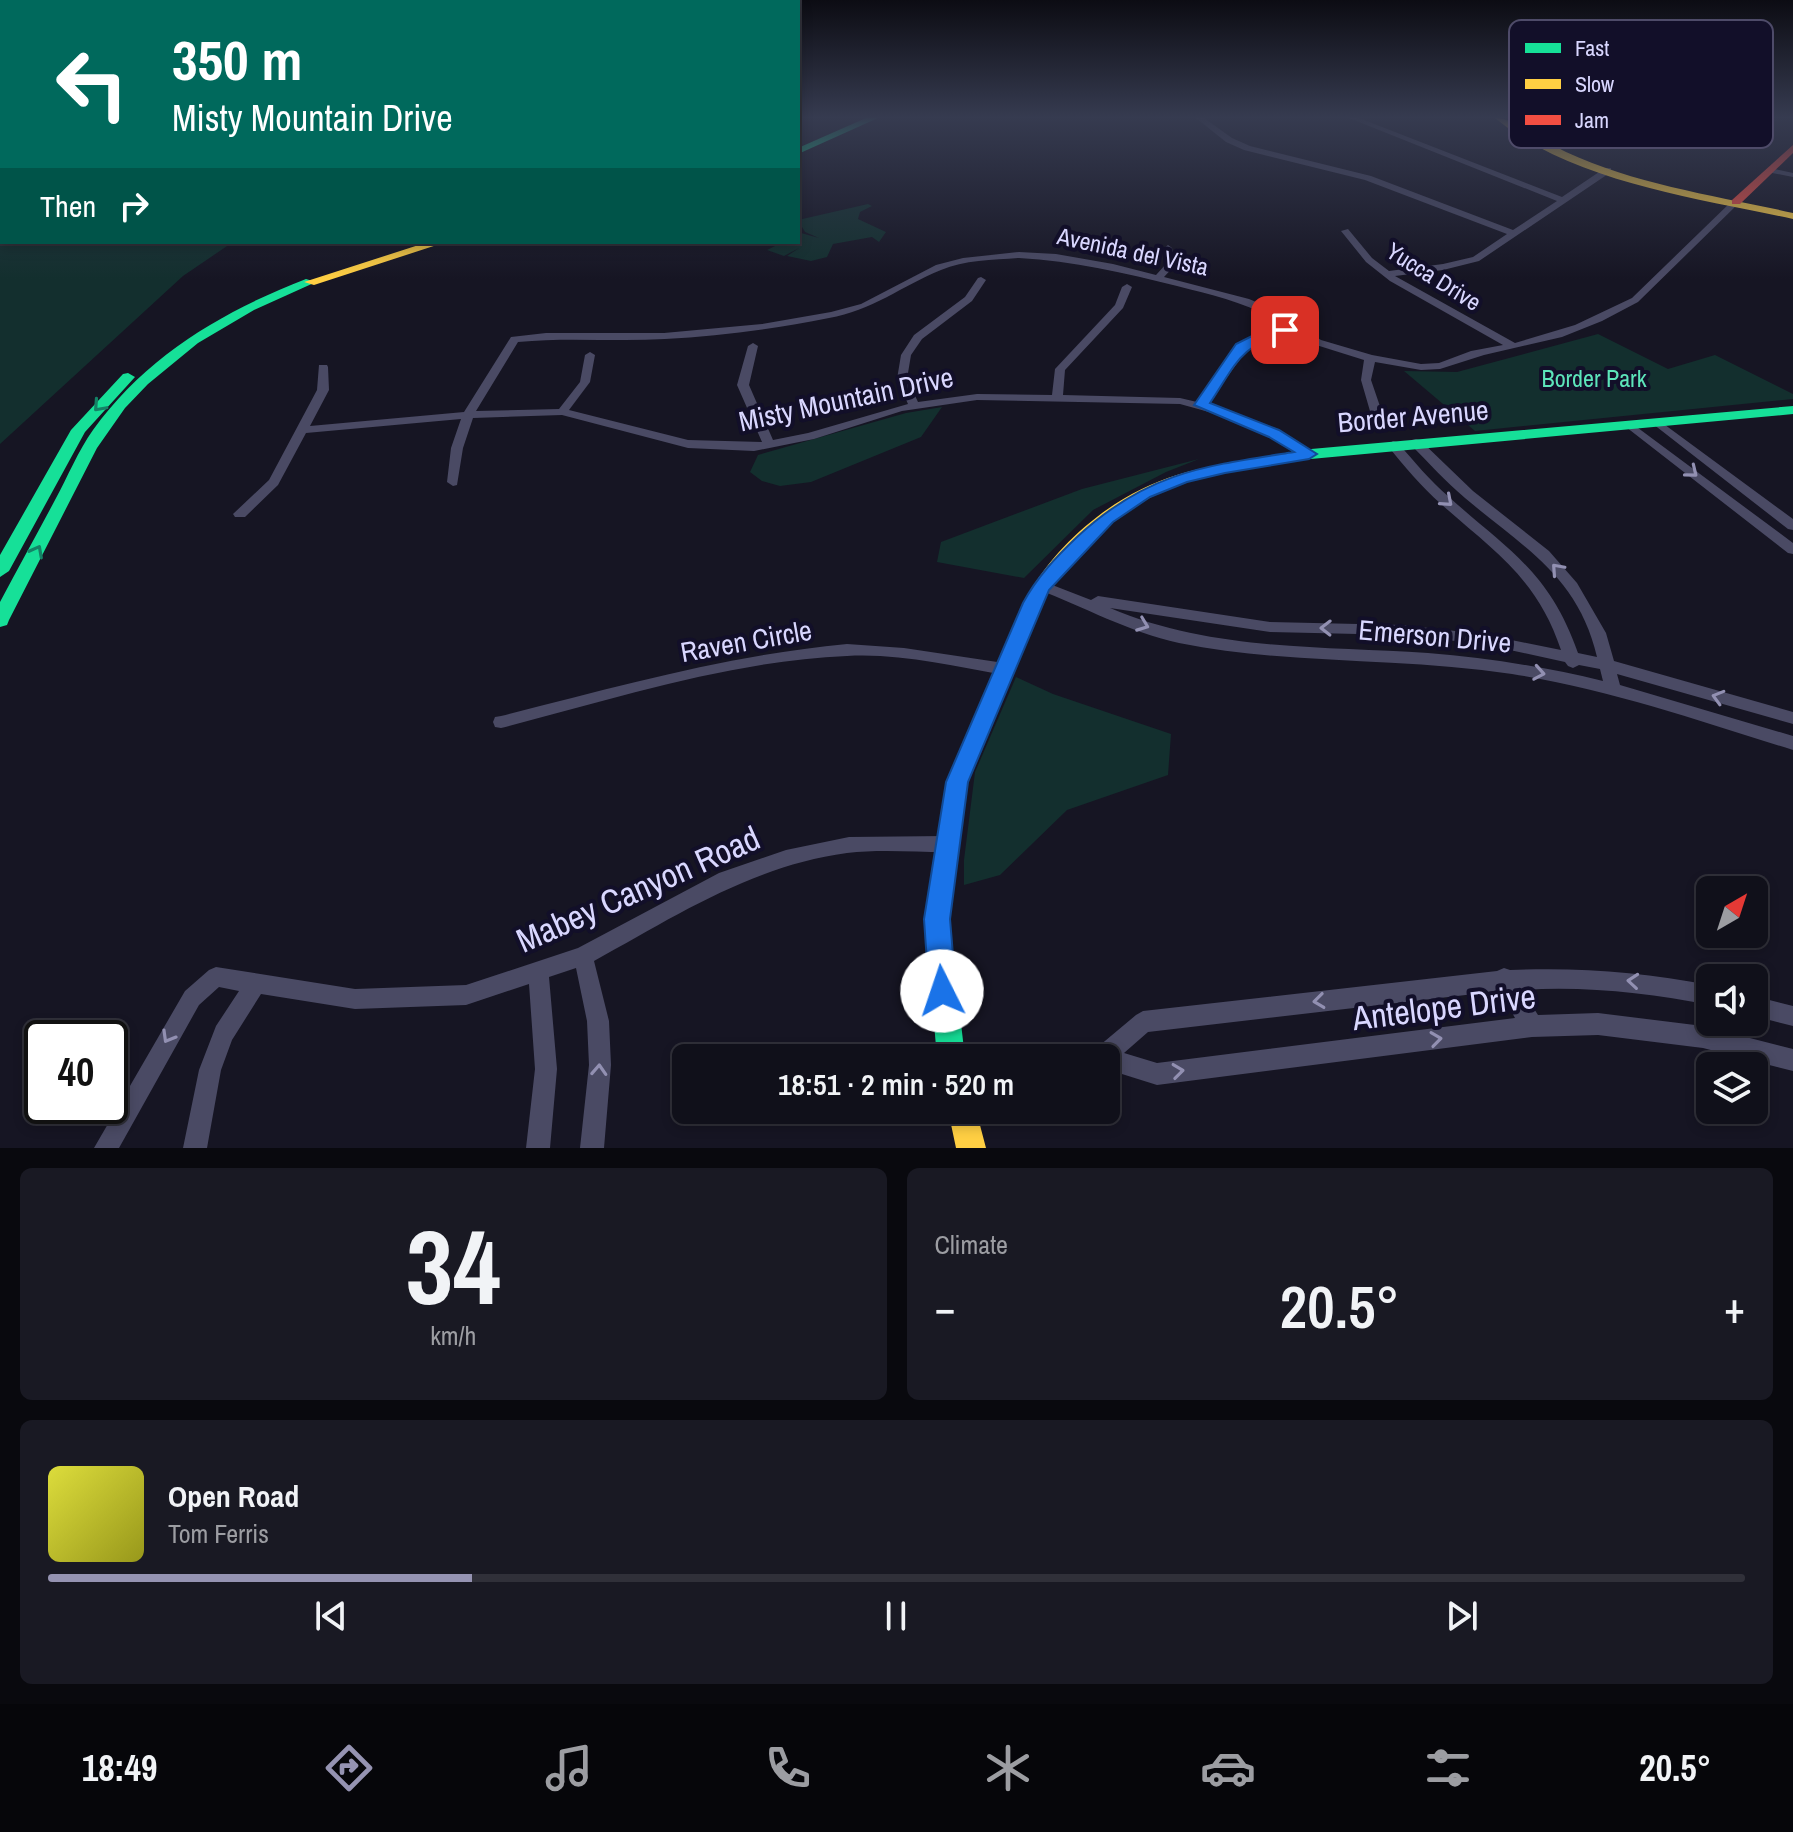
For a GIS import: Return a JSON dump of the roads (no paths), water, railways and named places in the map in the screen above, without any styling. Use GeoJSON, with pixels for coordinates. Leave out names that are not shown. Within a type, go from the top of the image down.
{"type":"FeatureCollection","features":[{"type":"Feature","properties":{"kind":"main road"},"geometry":{"type":"LineString","coordinates":[[1614,172],[1793,216]]}},
{"type":"Feature","properties":{"kind":"main road","name":"Avenida del Vista"},"geometry":{"type":"LineString","coordinates":[[1736,202],[1768,172]]}},
{"type":"Feature","properties":{"kind":"main road"},"geometry":{"type":"LineString","coordinates":[[0,571],[79,430],[97,408],[142,366],[194,329],[261,294],[326,267],[405,244]]}},
{"type":"Feature","properties":{"kind":"main road"},"geometry":{"type":"LineString","coordinates":[[0,620],[100,432],[140,384],[197,339],[283,293],[346,268],[433,244]]}},
{"type":"Feature","properties":{"kind":"main road","name":"Border Avenue"},"geometry":{"type":"LineString","coordinates":[[950,1044],[937,919],[957,782],[1042,586],[1107,519],[1144,494],[1196,475],[1304,455],[1793,410]]}},
{"type":"Feature","properties":{"kind":"main road"},"geometry":{"type":"LineString","coordinates":[[965,1124],[971,1148]]}},
{"type":"Feature","properties":{"kind":"street"},"geometry":{"type":"LineString","coordinates":[[1342,172],[1368,178],[1514,234]]}},
{"type":"Feature","properties":{"kind":"street"},"geometry":{"type":"LineString","coordinates":[[1489,172],[1562,200]]}},
{"type":"Feature","properties":{"kind":"street"},"geometry":{"type":"LineString","coordinates":[[1386,274],[1443,267],[1476,259],[1606,172]]}},
{"type":"Feature","properties":{"kind":"street","name":"Avenida del Vista"},"geometry":{"type":"LineString","coordinates":[[468,415],[515,339],[664,336],[762,327],[864,306],[939,267],[996,257],[1043,256],[1075,260],[1158,279],[1246,301],[1272,312],[1317,342],[1370,358],[1421,367],[1440,366],[1591,323],[1635,300],[1736,202]]}},
{"type":"Feature","properties":{"kind":"street","name":"Yucca Drive"},"geometry":{"type":"LineString","coordinates":[[1345,231],[1369,260],[1386,274],[1511,345]]}},
{"type":"Feature","properties":{"kind":"street"},"geometry":{"type":"LineString","coordinates":[[1158,279],[1171,264],[1168,248]]}},
{"type":"Feature","properties":{"kind":"street"},"geometry":{"type":"LineString","coordinates":[[914,405],[902,379],[906,355],[918,337],[969,299],[981,280]]}},
{"type":"Feature","properties":{"kind":"street"},"geometry":{"type":"LineString","coordinates":[[1057,398],[1060,369],[1120,306],[1127,287]]}},
{"type":"Feature","properties":{"kind":"street"},"geometry":{"type":"LineString","coordinates":[[1201,405],[1241,347],[1266,334],[1293,328]]}},
{"type":"Feature","properties":{"kind":"street"},"geometry":{"type":"LineString","coordinates":[[753,346],[743,385],[769,445]]}},
{"type":"Feature","properties":{"kind":"street"},"geometry":{"type":"LineString","coordinates":[[562,412],[585,382],[590,355]]}},
{"type":"Feature","properties":{"kind":"street"},"geometry":{"type":"LineString","coordinates":[[1370,358],[1366,380],[1378,418]]}},
{"type":"Feature","properties":{"kind":"street"},"geometry":{"type":"LineString","coordinates":[[240,514],[274,482],[323,390],[323,367]]}},
{"type":"Feature","properties":{"kind":"street","name":"Misty Mountain Drive"},"geometry":{"type":"LineString","coordinates":[[302,430],[468,415],[562,412],[697,445],[731,448],[769,445],[914,405],[977,397],[1156,399],[1201,405],[1256,427],[1263,436],[1304,455]]}},
{"type":"Feature","properties":{"kind":"street"},"geometry":{"type":"LineString","coordinates":[[453,482],[457,448],[468,415]]}},
{"type":"Feature","properties":{"kind":"street"},"geometry":{"type":"LineString","coordinates":[[1657,422],[1793,526]]}},
{"type":"Feature","properties":{"kind":"street"},"geometry":{"type":"LineString","coordinates":[[1630,425],[1793,550]]}},
{"type":"Feature","properties":{"kind":"street"},"geometry":{"type":"LineString","coordinates":[[1416,443],[1468,494],[1544,554],[1572,586],[1599,633],[1613,689]]}},
{"type":"Feature","properties":{"kind":"street"},"geometry":{"type":"LineString","coordinates":[[1393,445],[1441,497],[1512,556],[1539,585],[1561,626],[1578,680]]}},
{"type":"Feature","properties":{"kind":"street","name":"Emerson Drive"},"geometry":{"type":"LineString","coordinates":[[1042,586],[1178,637],[1262,648],[1441,659],[1578,680],[1793,743]]}},
{"type":"Feature","properties":{"kind":"street","name":"Emerson Drive"},"geometry":{"type":"LineString","coordinates":[[1071,596],[1270,627],[1402,630],[1482,639],[1607,665],[1793,718]]}},
{"type":"Feature","properties":{"kind":"street","name":"Raven Circle"},"geometry":{"type":"LineString","coordinates":[[501,722],[628,690],[799,655],[850,650],[1004,669]]}},
{"type":"Feature","properties":{"kind":"street","name":"Mabey Canyon Road"},"geometry":{"type":"LineString","coordinates":[[106,1148],[192,998],[216,977],[355,999],[466,995],[583,956],[726,879],[786,858],[849,845],[946,844]]}},
{"type":"Feature","properties":{"kind":"street"},"geometry":{"type":"LineString","coordinates":[[583,956],[599,1035],[600,1065],[592,1148]]}},
{"type":"Feature","properties":{"kind":"street"},"geometry":{"type":"LineString","coordinates":[[538,972],[546,1069],[538,1148]]}},
{"type":"Feature","properties":{"kind":"street","name":"Antelope Drive"},"geometry":{"type":"LineString","coordinates":[[1113,1044],[1143,1022],[1504,978],[1570,976],[1660,983],[1696,992]]}},
{"type":"Feature","properties":{"kind":"street"},"geometry":{"type":"LineString","coordinates":[[1504,978],[1532,1026]]}},
{"type":"Feature","properties":{"kind":"street"},"geometry":{"type":"LineString","coordinates":[[195,1148],[210,1070],[224,1034],[256,983]]}},
{"type":"Feature","properties":{"kind":"street"},"geometry":{"type":"LineString","coordinates":[[1768,1010],[1793,1016]]}},
{"type":"Feature","properties":{"kind":"street","name":"Antelope Drive"},"geometry":{"type":"LineString","coordinates":[[1120,1064],[1157,1074],[1532,1026],[1598,1024],[1703,1037],[1793,1060]]}},
{"type":"Feature","properties":{"kind":"park label","name":"Border Park"},"geometry":{"type":"Point","coordinates":[1594,378]}}]}
